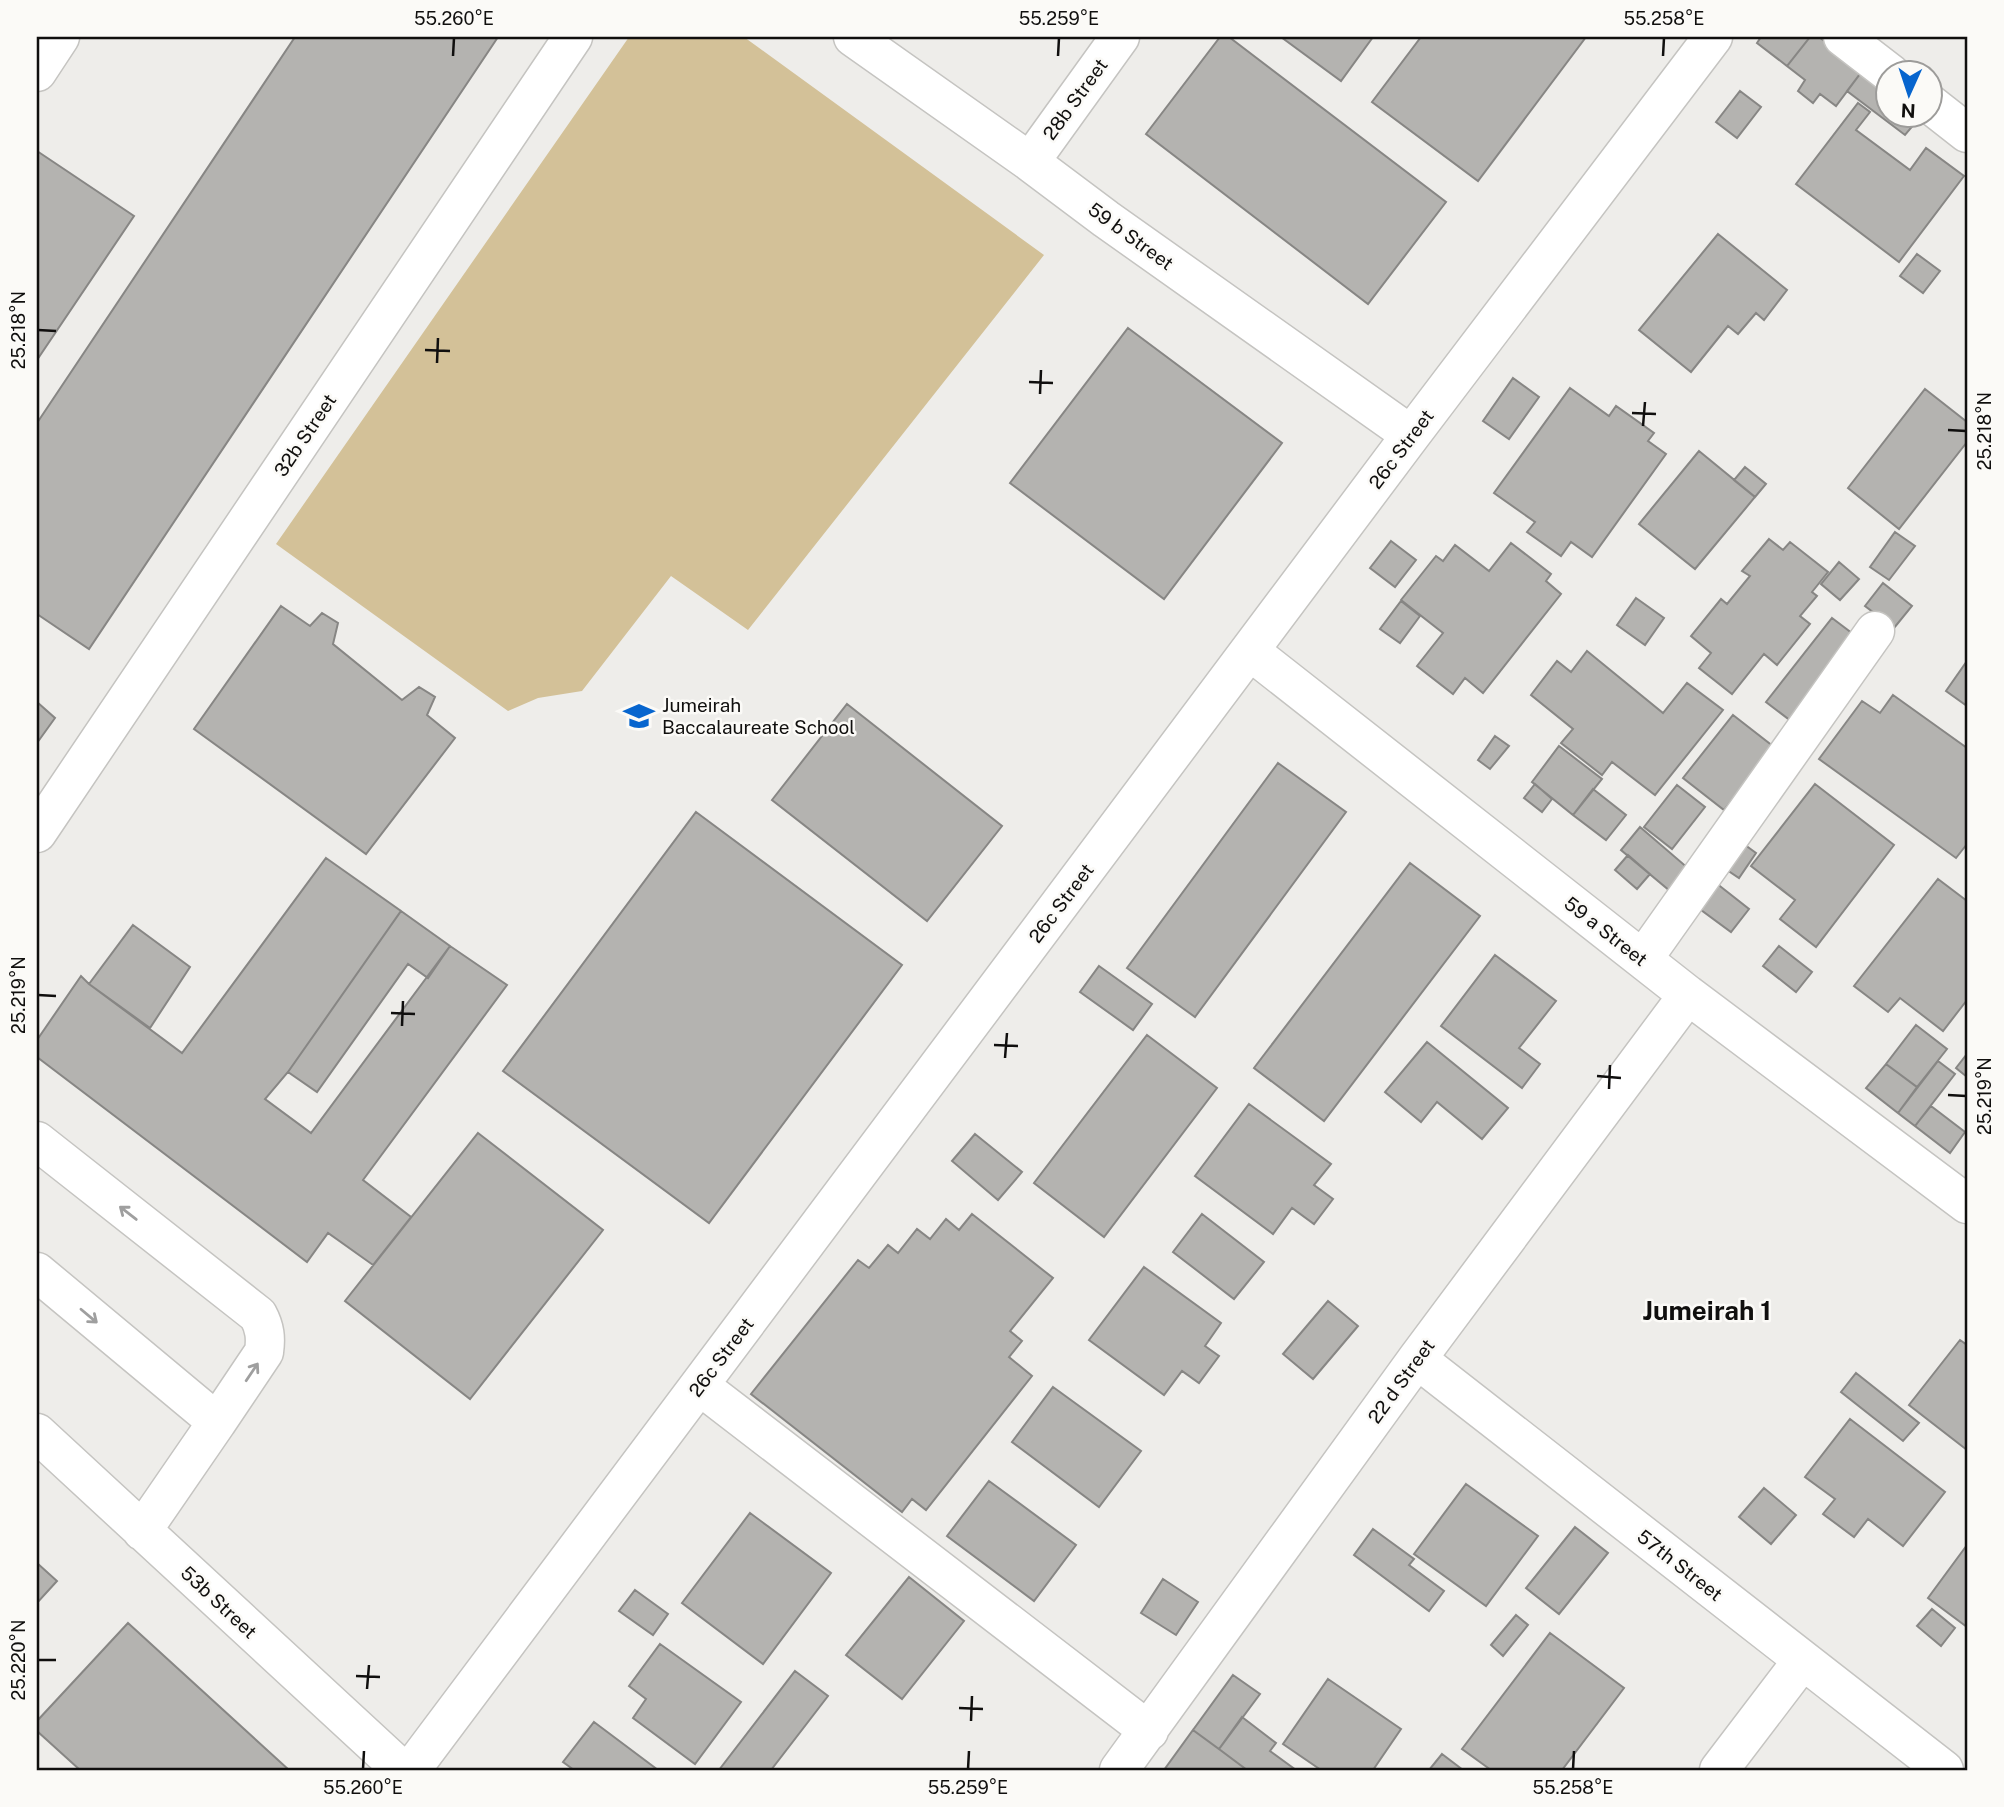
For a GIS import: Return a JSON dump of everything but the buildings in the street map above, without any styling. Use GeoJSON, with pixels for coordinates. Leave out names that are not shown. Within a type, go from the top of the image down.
{"type":"FeatureCollection","features":[{"type":"Feature","properties":{"kind":"street"},"geometry":{"type":"LineString","coordinates":[[37,72],[60,37]]}},
{"type":"Feature","properties":{"kind":"street","name":"32b Street"},"geometry":{"type":"LineString","coordinates":[[37,833],[573,37]]}},
{"type":"Feature","properties":{"kind":"street","name":"59 b Street"},"geometry":{"type":"LineString","coordinates":[[853,37],[1411,435]]}},
{"type":"Feature","properties":{"kind":"street","name":"28b Street"},"geometry":{"type":"LineString","coordinates":[[1030,162],[1120,37]]}},
{"type":"Feature","properties":{"kind":"street","name":"26c Street"},"geometry":{"type":"LineString","coordinates":[[391,1766],[700,1386],[1411,435],[1713,37]]}},
{"type":"Feature","properties":{"kind":"street"},"geometry":{"type":"LineString","coordinates":[[1843,37],[1874,61]]}},
{"type":"Feature","properties":{"kind":"street"},"geometry":{"type":"LineString","coordinates":[[1944,115],[1967,132]]}},
{"type":"Feature","properties":{"kind":"street"},"geometry":{"type":"LineString","coordinates":[[1643,959],[1875,631]]}},
{"type":"Feature","properties":{"kind":"street","name":"59 a Street"},"geometry":{"type":"LineString","coordinates":[[1251,651],[1688,995],[1967,1203]]}},
{"type":"Feature","properties":{"kind":"street","name":"22 d Street"},"geometry":{"type":"LineString","coordinates":[[1119,1770],[1417,1359],[1688,995]]}},
{"type":"Feature","properties":{"kind":"street"},"geometry":{"type":"LineString","coordinates":[[37,1141],[258,1315],[264,1327],[264,1352],[142,1531]]}},
{"type":"Feature","properties":{"kind":"street"},"geometry":{"type":"LineString","coordinates":[[37,1272],[217,1422]]}},
{"type":"Feature","properties":{"kind":"street","name":"57th Street"},"geometry":{"type":"LineString","coordinates":[[1417,1359],[1944,1770]]}},
{"type":"Feature","properties":{"kind":"street"},"geometry":{"type":"LineString","coordinates":[[700,1386],[1149,1731]]}},
{"type":"Feature","properties":{"kind":"street","name":"53b Street"},"geometry":{"type":"LineString","coordinates":[[37,1433],[391,1766]]}},
{"type":"Feature","properties":{"kind":"street"},"geometry":{"type":"LineString","coordinates":[[1719,1770],[1802,1661]]}},
{"type":"Feature","properties":{"kind":"shaded area"},"geometry":{"type":"Polygon","coordinates":[[[629,37],[744,37],[1044,255],[748,630],[671,576],[582,691],[538,698],[508,711],[276,544],[629,37]]]}},
{"type":"Feature","properties":{"kind":"place","name":"Jumeirah Baccalaureate School"},"geometry":{"type":"Point","coordinates":[639,716]}},
{"type":"Feature","properties":{"kind":"district","name":"Jumeirah 1"},"geometry":{"type":"Point","coordinates":[1707,1310]}}]}
